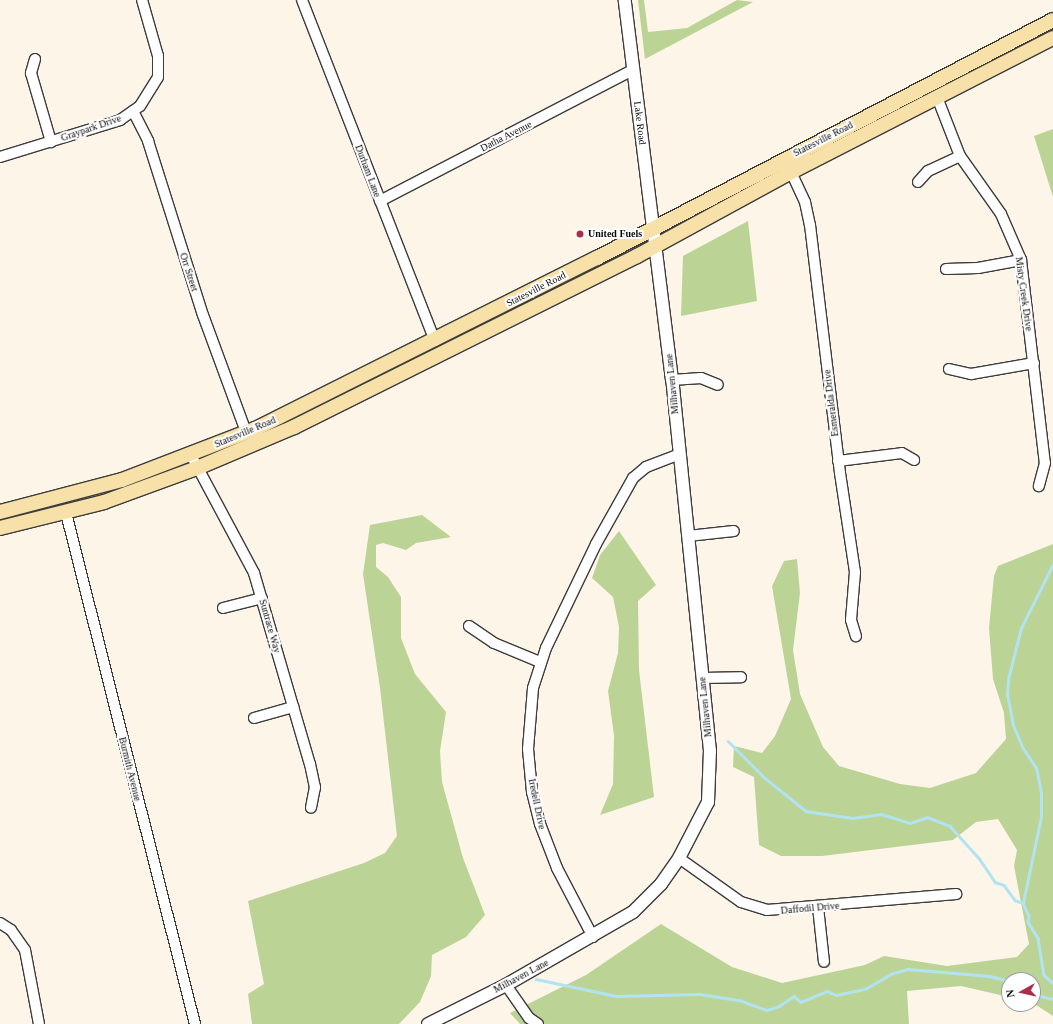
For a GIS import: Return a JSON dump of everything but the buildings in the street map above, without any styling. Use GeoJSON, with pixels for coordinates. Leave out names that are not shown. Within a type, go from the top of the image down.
{"type":"FeatureCollection","features":[{"type":"Feature","properties":{"kind":"main road","name":"Statesville Road"},"geometry":{"type":"LineString","coordinates":[[0,512],[81,492],[191,455],[246,432],[435,341],[1053,20]]}},
{"type":"Feature","properties":{"kind":"main road","name":"Statesville Road"},"geometry":{"type":"LineString","coordinates":[[0,528],[66,514],[197,468],[347,402],[656,245],[792,172],[1053,38]]}},
{"type":"Feature","properties":{"kind":"street","name":"Graypark Drive"},"geometry":{"type":"LineString","coordinates":[[0,157],[120,120],[133,112],[152,90],[158,77],[156,39],[142,0]]}},
{"type":"Feature","properties":{"kind":"street","name":"Lake Road"},"geometry":{"type":"LineString","coordinates":[[625,0],[656,245]]}},
{"type":"Feature","properties":{"kind":"street","name":"Durham Lane"},"geometry":{"type":"LineString","coordinates":[[304,1],[380,202],[435,341]]}},
{"type":"Feature","properties":{"kind":"street"},"geometry":{"type":"LineString","coordinates":[[35,59],[31,72],[50,142]]}},
{"type":"Feature","properties":{"kind":"street","name":"Datha Avenue"},"geometry":{"type":"LineString","coordinates":[[380,202],[633,70]]}},
{"type":"Feature","properties":{"kind":"street","name":"Misty Creek Drive"},"geometry":{"type":"LineString","coordinates":[[937,97],[960,156],[1001,214],[1021,260],[1045,463],[1038,486]]}},
{"type":"Feature","properties":{"kind":"street","name":"Orr Street"},"geometry":{"type":"LineString","coordinates":[[133,112],[148,141],[203,315],[246,432]]}},
{"type":"Feature","properties":{"kind":"street"},"geometry":{"type":"LineString","coordinates":[[918,182],[928,171],[960,156]]}},
{"type":"Feature","properties":{"kind":"street","name":"Esmeralda Drive"},"geometry":{"type":"LineString","coordinates":[[792,172],[805,202],[810,225],[838,461],[856,572],[851,620],[856,636]]}},
{"type":"Feature","properties":{"kind":"street","name":"Milhaven Lane"},"geometry":{"type":"LineString","coordinates":[[435,1022],[506,985],[593,936],[643,903],[679,858],[706,809],[710,790],[702,678],[680,454],[656,245]]}},
{"type":"Feature","properties":{"kind":"street"},"geometry":{"type":"LineString","coordinates":[[946,269],[978,268],[1021,260]]}},
{"type":"Feature","properties":{"kind":"street"},"geometry":{"type":"LineString","coordinates":[[949,369],[971,374],[1034,363]]}},
{"type":"Feature","properties":{"kind":"street"},"geometry":{"type":"LineString","coordinates":[[672,380],[701,378],[718,385]]}},
{"type":"Feature","properties":{"kind":"street"},"geometry":{"type":"LineString","coordinates":[[838,461],[902,453],[914,460]]}},
{"type":"Feature","properties":{"kind":"street","name":"Iredell Drive"},"geometry":{"type":"LineString","coordinates":[[593,936],[546,841],[532,792],[529,734],[533,688],[540,662],[593,550],[633,478],[646,467],[680,454]]}},
{"type":"Feature","properties":{"kind":"street","name":"Suntrace Way"},"geometry":{"type":"LineString","coordinates":[[191,455],[250,564],[262,598],[315,787],[311,808]]}},
{"type":"Feature","properties":{"kind":"street","name":"Burmith Avenue"},"geometry":{"type":"LineString","coordinates":[[66,514],[195,1024]]}},
{"type":"Feature","properties":{"kind":"street"},"geometry":{"type":"LineString","coordinates":[[688,536],[734,531]]}},
{"type":"Feature","properties":{"kind":"street"},"geometry":{"type":"LineString","coordinates":[[223,608],[262,598]]}},
{"type":"Feature","properties":{"kind":"street"},"geometry":{"type":"LineString","coordinates":[[469,626],[494,643],[540,662]]}},
{"type":"Feature","properties":{"kind":"street"},"geometry":{"type":"LineString","coordinates":[[702,678],[741,676]]}},
{"type":"Feature","properties":{"kind":"street"},"geometry":{"type":"LineString","coordinates":[[254,718],[293,707]]}},
{"type":"Feature","properties":{"kind":"street","name":"Daffodil Drive"},"geometry":{"type":"LineString","coordinates":[[679,858],[747,905],[780,911],[956,894]]}},
{"type":"Feature","properties":{"kind":"street"},"geometry":{"type":"LineString","coordinates":[[818,907],[824,962]]}},
{"type":"Feature","properties":{"kind":"street"},"geometry":{"type":"LineString","coordinates":[[0,923],[11,930],[25,950],[39,1024]]}},
{"type":"Feature","properties":{"kind":"street"},"geometry":{"type":"LineString","coordinates":[[506,985],[529,1018],[538,1024]]}},
{"type":"Feature","properties":{"kind":"green space"},"geometry":{"type":"Polygon","coordinates":[[[638,0],[644,0],[648,32],[687,28],[737,0],[753,2],[645,59],[638,0]]]}},
{"type":"Feature","properties":{"kind":"green space"},"geometry":{"type":"Polygon","coordinates":[[[1053,129],[1053,197],[1034,136],[1053,129]]]}},
{"type":"Feature","properties":{"kind":"green space"},"geometry":{"type":"Polygon","coordinates":[[[748,221],[757,301],[681,316],[683,256],[748,221]]]}},
{"type":"Feature","properties":{"kind":"green space"},"geometry":{"type":"Polygon","coordinates":[[[422,515],[451,537],[416,543],[406,550],[383,543],[376,545],[376,567],[388,577],[401,597],[401,638],[415,674],[446,712],[440,751],[442,782],[463,858],[485,915],[466,937],[432,955],[431,976],[420,1002],[399,1024],[252,1024],[248,994],[264,984],[248,901],[364,863],[385,853],[397,836],[380,688],[363,574],[370,525],[422,515]]]}},
{"type":"Feature","properties":{"kind":"green space"},"geometry":{"type":"Polygon","coordinates":[[[619,531],[656,585],[638,601],[639,670],[654,797],[600,815],[613,784],[614,736],[608,691],[618,653],[619,627],[613,597],[592,578],[600,555],[619,531]]]}},
{"type":"Feature","properties":{"kind":"green space"},"geometry":{"type":"Polygon","coordinates":[[[1053,544],[1053,1016],[1041,1008],[1041,972],[1001,972],[1001,995],[961,986],[907,991],[909,1024],[520,1024],[510,1013],[586,975],[661,924],[732,967],[782,983],[865,965],[884,956],[947,966],[1017,957],[1029,944],[1014,866],[1017,850],[998,819],[976,822],[953,840],[822,856],[781,856],[759,845],[754,777],[733,767],[734,746],[762,753],[775,736],[791,699],[772,586],[784,561],[797,559],[800,593],[793,650],[800,694],[823,747],[839,766],[900,784],[930,788],[976,773],[1006,739],[1004,713],[993,679],[989,628],[994,576],[998,566],[1053,544]]]}},
{"type":"Feature","properties":{"kind":"waterway"},"geometry":{"type":"LineString","coordinates":[[1023,903],[1041,817],[1041,793],[1036,768],[1023,749],[1013,725],[1007,695],[1008,679],[1021,628],[1053,564]]}},
{"type":"Feature","properties":{"kind":"waterway"},"geometry":{"type":"LineString","coordinates":[[728,741],[765,778],[806,811],[853,818],[881,814],[910,823],[927,817],[950,826],[979,858],[995,882],[1004,885],[1015,900],[1023,903],[1029,916],[1028,922],[1038,938],[1044,975],[1053,983]]}},
{"type":"Feature","properties":{"kind":"waterway"},"geometry":{"type":"LineString","coordinates":[[536,979],[617,996],[700,994],[739,1000],[767,1010],[779,1006],[794,996],[801,1002],[827,991],[836,995],[865,989],[893,973],[908,969],[990,976],[1001,979]]}},
{"type":"Feature","properties":{"kind":"waterway"},"geometry":{"type":"LineString","coordinates":[[1041,996],[1053,999]]}},
{"type":"Feature","properties":{"kind":"place","name":"United Fuels"},"geometry":{"type":"Point","coordinates":[580,234]}}]}
